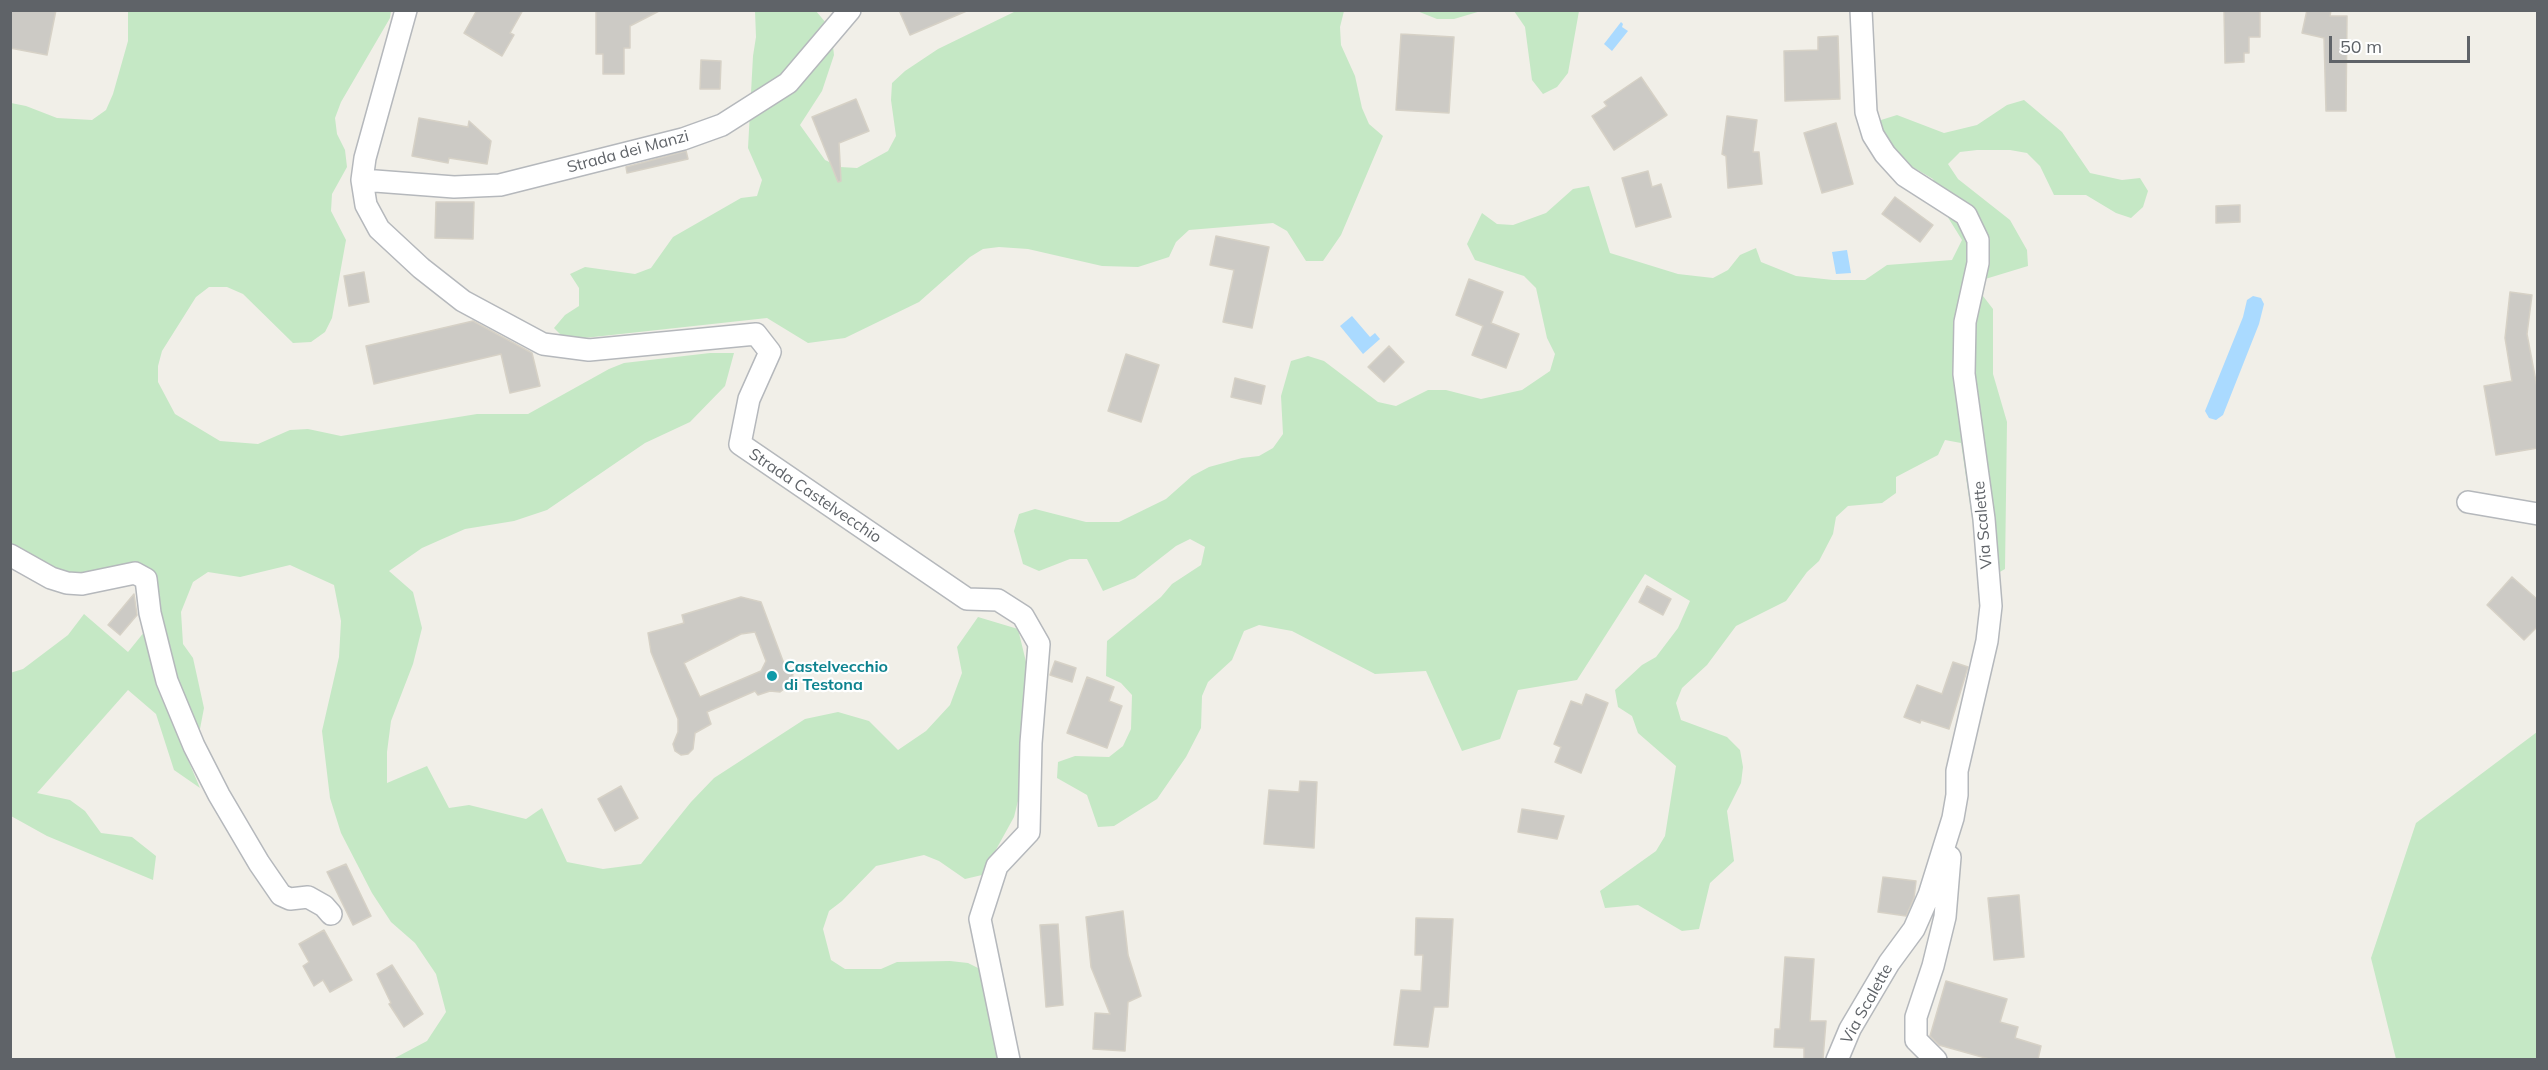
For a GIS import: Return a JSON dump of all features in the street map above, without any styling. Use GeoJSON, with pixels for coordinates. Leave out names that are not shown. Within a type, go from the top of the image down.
{"type":"FeatureCollection","features":[{"type":"Feature","properties":{"kind":"street","name":"Strada Castelvecchio"},"geometry":{"type":"LineString","coordinates":[[406,10],[368,147],[362,180],[366,205],[379,229],[421,268],[463,301],[543,344],[589,350],[756,334],[770,352],[749,399],[740,444],[967,599],[998,600],[1023,616],[1039,644],[1031,744],[1029,832],[997,866],[980,919],[1010,1059]]}},
{"type":"Feature","properties":{"kind":"street","name":"Strada dei Manzi"},"geometry":{"type":"LineString","coordinates":[[362,180],[454,187],[500,185],[683,139],[722,125],[788,83],[850,10]]}},
{"type":"Feature","properties":{"kind":"street","name":"Via Scalette"},"geometry":{"type":"LineString","coordinates":[[1837,1059],[1850,1029],[1914,929],[1929,895],[1953,818],[1957,795],[1957,771],[1988,641],[1991,606],[1984,519],[1964,374],[1965,322],[1978,263],[1978,240],[1966,215],[1905,176],[1885,154],[1873,135],[1866,112],[1861,10]]}},
{"type":"Feature","properties":{"kind":"street"},"geometry":{"type":"LineString","coordinates":[[2468,502],[2538,514]]}},
{"type":"Feature","properties":{"kind":"street"},"geometry":{"type":"LineString","coordinates":[[10,555],[51,578],[67,584],[82,584],[135,573],[146,579],[150,613],[167,681],[194,746],[219,795],[281,895],[290,899],[308,897],[324,906],[331,914]]}},
{"type":"Feature","properties":{"kind":"street"},"geometry":{"type":"LineString","coordinates":[[1936,1059],[1916,1040],[1916,1017],[1933,966],[1945,917],[1953,818]]}},
{"type":"Feature","properties":{"kind":"green space"},"geometry":{"type":"Polygon","coordinates":[[[128,11],[391,11],[390,18],[341,102],[335,118],[337,134],[345,150],[347,167],[332,194],[331,211],[346,240],[332,318],[325,332],[311,342],[293,343],[243,294],[227,287],[209,287],[196,297],[162,351],[158,366],[158,382],[175,414],[220,441],[258,444],[290,430],[308,429],[341,436],[477,414],[528,414],[624,363],[710,353],[734,353],[725,386],[690,422],[645,443],[547,510],[514,521],[465,529],[422,548],[389,571],[413,592],[422,628],[413,664],[391,721],[387,752],[387,783],[427,766],[449,808],[469,805],[526,819],[542,808],[567,862],[603,869],[641,864],[691,802],[714,778],[805,719],[838,712],[869,721],[898,750],[926,731],[950,705],[962,673],[957,647],[978,617],[1018,629],[1027,666],[1018,801],[1014,817],[982,875],[965,879],[939,861],[924,855],[876,866],[829,911],[823,929],[831,960],[845,969],[881,969],[897,962],[950,961],[968,963],[982,970],[999,1059],[393,1059],[427,1041],[446,1012],[436,974],[415,943],[391,922],[372,893],[341,833],[330,798],[322,731],[339,657],[341,621],[334,585],[290,565],[240,577],[208,572],[193,582],[181,612],[183,644],[193,658],[204,708],[199,734],[178,679],[157,605],[152,571],[135,561],[115,570],[91,574],[17,571],[11,568],[11,103],[57,118],[92,120],[106,110],[113,94],[128,41],[128,11]]]}},
{"type":"Feature","properties":{"kind":"green space"},"geometry":{"type":"Polygon","coordinates":[[[755,11],[816,11],[831,29],[834,55],[822,91],[800,125],[825,160],[840,167],[857,168],[888,151],[896,136],[891,100],[892,83],[905,71],[938,49],[1016,11],[1344,11],[1340,27],[1341,45],[1355,76],[1362,108],[1369,124],[1383,136],[1341,235],[1323,261],[1306,261],[1287,231],[1273,223],[1189,230],[1176,242],[1169,257],[1138,267],[1102,266],[1028,249],[999,247],[983,249],[970,257],[919,302],[845,338],[808,343],[767,318],[566,340],[554,328],[565,315],[579,306],[579,288],[570,274],[585,267],[635,274],[651,268],[673,237],[741,198],[757,196],[762,180],[748,148],[756,37],[755,11]]]}},
{"type":"Feature","properties":{"kind":"green space"},"geometry":{"type":"Polygon","coordinates":[[[1417,11],[1481,11],[1454,19],[1437,19],[1417,11]]]}},
{"type":"Feature","properties":{"kind":"green space"},"geometry":{"type":"Polygon","coordinates":[[[1514,11],[1579,11],[1568,73],[1557,87],[1543,94],[1532,80],[1525,27],[1514,11]]]}},
{"type":"Feature","properties":{"kind":"green space"},"geometry":{"type":"Polygon","coordinates":[[[2024,100],[2062,132],[2090,173],[2122,180],[2140,178],[2148,191],[2143,207],[2131,218],[2116,213],[2086,195],[2054,195],[2040,166],[2027,153],[2010,150],[1960,152],[1948,164],[1958,179],[2010,220],[2027,250],[2028,266],[1982,280],[1983,296],[1993,309],[1993,374],[2007,422],[2005,569],[1991,577],[1979,565],[1961,443],[1945,440],[1938,455],[1896,477],[1896,493],[1882,503],[1848,506],[1836,517],[1833,534],[1819,561],[1807,572],[1786,601],[1736,626],[1707,665],[1682,688],[1676,703],[1681,720],[1727,737],[1740,750],[1743,767],[1741,783],[1727,811],[1734,861],[1710,883],[1699,929],[1682,931],[1638,905],[1605,908],[1600,891],[1656,851],[1665,836],[1676,766],[1638,733],[1632,716],[1618,707],[1615,690],[1642,665],[1656,657],[1678,628],[1690,601],[1645,574],[1577,680],[1518,690],[1500,739],[1462,751],[1426,671],[1375,674],[1292,631],[1259,625],[1244,631],[1232,660],[1208,682],[1202,696],[1201,728],[1186,757],[1157,799],[1114,826],[1098,827],[1087,795],[1057,778],[1058,762],[1075,756],[1109,757],[1123,746],[1131,729],[1132,695],[1121,683],[1106,676],[1107,641],[1161,597],[1172,584],[1201,565],[1205,547],[1190,539],[1176,546],[1135,578],[1103,591],[1087,559],[1070,559],[1039,571],[1023,564],[1014,531],[1019,514],[1035,509],[1086,522],[1119,522],[1166,499],[1192,476],[1209,467],[1259,456],[1273,448],[1283,434],[1281,396],[1291,361],[1308,356],[1324,361],[1378,402],[1396,406],[1428,390],[1446,390],[1481,399],[1522,390],[1550,371],[1555,354],[1547,338],[1536,288],[1524,276],[1475,260],[1467,244],[1482,213],[1497,224],[1513,225],[1546,213],[1573,189],[1589,186],[1610,253],[1678,274],[1713,278],[1728,270],[1740,255],[1756,248],[1761,262],[1796,276],[1833,280],[1865,280],[1887,265],[1952,260],[1962,240],[1944,211],[1933,179],[1904,162],[1881,137],[1881,120],[1897,115],[1944,133],[1977,125],[2007,105],[2024,100]]]}},
{"type":"Feature","properties":{"kind":"green space"},"geometry":{"type":"Polygon","coordinates":[[[84,614],[128,652],[145,631],[156,685],[200,788],[174,770],[156,714],[128,690],[37,793],[70,800],[85,811],[101,833],[132,837],[156,856],[153,880],[47,836],[11,816],[10,673],[23,669],[68,635],[84,614]]]}},
{"type":"Feature","properties":{"kind":"green space"},"geometry":{"type":"Polygon","coordinates":[[[2537,732],[2537,1059],[2396,1059],[2371,958],[2416,823],[2537,732]]]}},
{"type":"Feature","properties":{"kind":"water"},"geometry":{"type":"Polygon","coordinates":[[[1621,22],[1622,27],[1628,31],[1612,51],[1604,44],[1621,22]]]}},
{"type":"Feature","properties":{"kind":"water"},"geometry":{"type":"Polygon","coordinates":[[[1847,250],[1851,273],[1836,274],[1832,252],[1847,250]]]}},
{"type":"Feature","properties":{"kind":"water"},"geometry":{"type":"Polygon","coordinates":[[[2253,296],[2261,298],[2264,304],[2259,324],[2223,415],[2216,420],[2209,418],[2205,411],[2243,317],[2247,300],[2253,296]]]}},
{"type":"Feature","properties":{"kind":"water"},"geometry":{"type":"Polygon","coordinates":[[[1352,316],[1370,337],[1375,333],[1380,339],[1363,354],[1340,326],[1352,316]]]}},
{"type":"Feature","properties":{"kind":"building"},"geometry":{"type":"Polygon","coordinates":[[[10,10],[56,10],[47,55],[10,48],[10,10]]]}},
{"type":"Feature","properties":{"kind":"building"},"geometry":{"type":"Polygon","coordinates":[[[477,10],[523,10],[510,33],[514,35],[502,56],[464,33],[477,10]]]}},
{"type":"Feature","properties":{"kind":"building"},"geometry":{"type":"Polygon","coordinates":[[[596,10],[661,10],[630,26],[630,48],[624,48],[624,74],[603,74],[603,54],[596,54],[596,10]]]}},
{"type":"Feature","properties":{"kind":"building"},"geometry":{"type":"Polygon","coordinates":[[[899,10],[969,10],[910,35],[899,10]]]}},
{"type":"Feature","properties":{"kind":"building"},"geometry":{"type":"Polygon","coordinates":[[[2224,10],[2260,10],[2260,37],[2249,37],[2249,53],[2244,53],[2244,62],[2225,63],[2224,10]]]}},
{"type":"Feature","properties":{"kind":"building"},"geometry":{"type":"Polygon","coordinates":[[[2307,10],[2331,10],[2330,16],[2347,16],[2346,111],[2326,111],[2324,38],[2302,33],[2307,10]]]}},
{"type":"Feature","properties":{"kind":"building"},"geometry":{"type":"Polygon","coordinates":[[[1401,34],[1454,37],[1449,113],[1396,110],[1401,34]]]}},
{"type":"Feature","properties":{"kind":"building"},"geometry":{"type":"Polygon","coordinates":[[[1838,36],[1840,99],[1785,101],[1784,51],[1818,50],[1818,37],[1838,36]]]}},
{"type":"Feature","properties":{"kind":"building"},"geometry":{"type":"Polygon","coordinates":[[[701,60],[721,61],[720,89],[700,89],[701,60]]]}},
{"type":"Feature","properties":{"kind":"building"},"geometry":{"type":"Polygon","coordinates":[[[1641,77],[1667,115],[1614,150],[1592,116],[1607,106],[1604,102],[1641,77]]]}},
{"type":"Feature","properties":{"kind":"building"},"geometry":{"type":"Polygon","coordinates":[[[856,99],[869,131],[839,143],[841,181],[838,182],[812,117],[856,99]]]}},
{"type":"Feature","properties":{"kind":"building"},"geometry":{"type":"Polygon","coordinates":[[[1727,116],[1757,120],[1753,152],[1759,152],[1762,184],[1728,188],[1726,156],[1722,154],[1727,116]]]}},
{"type":"Feature","properties":{"kind":"building"},"geometry":{"type":"Polygon","coordinates":[[[419,118],[468,127],[469,121],[491,141],[487,164],[449,158],[448,163],[412,156],[419,118]]]}},
{"type":"Feature","properties":{"kind":"building"},"geometry":{"type":"Polygon","coordinates":[[[1836,123],[1853,184],[1822,193],[1804,133],[1836,123]]]}},
{"type":"Feature","properties":{"kind":"building"},"geometry":{"type":"Polygon","coordinates":[[[686,151],[688,159],[627,173],[626,167],[686,151]]]}},
{"type":"Feature","properties":{"kind":"building"},"geometry":{"type":"Polygon","coordinates":[[[1648,171],[1652,187],[1661,184],[1671,217],[1636,227],[1622,178],[1648,171]]]}},
{"type":"Feature","properties":{"kind":"building"},"geometry":{"type":"Polygon","coordinates":[[[1895,197],[1933,225],[1920,242],[1882,214],[1895,197]]]}},
{"type":"Feature","properties":{"kind":"building"},"geometry":{"type":"Polygon","coordinates":[[[436,202],[474,202],[473,239],[435,238],[436,202]]]}},
{"type":"Feature","properties":{"kind":"building"},"geometry":{"type":"Polygon","coordinates":[[[2240,205],[2240,222],[2216,223],[2216,206],[2240,205]]]}},
{"type":"Feature","properties":{"kind":"building"},"geometry":{"type":"Polygon","coordinates":[[[1216,236],[1269,247],[1252,328],[1223,322],[1234,270],[1210,265],[1216,236]]]}},
{"type":"Feature","properties":{"kind":"building"},"geometry":{"type":"Polygon","coordinates":[[[364,272],[369,302],[349,306],[344,276],[364,272]]]}},
{"type":"Feature","properties":{"kind":"building"},"geometry":{"type":"Polygon","coordinates":[[[1469,279],[1503,292],[1491,323],[1519,334],[1506,368],[1472,355],[1483,326],[1456,315],[1469,279]]]}},
{"type":"Feature","properties":{"kind":"building"},"geometry":{"type":"Polygon","coordinates":[[[2510,292],[2532,295],[2527,334],[2538,392],[2538,448],[2496,455],[2484,386],[2512,381],[2505,338],[2510,292]]]}},
{"type":"Feature","properties":{"kind":"building"},"geometry":{"type":"Polygon","coordinates":[[[473,321],[532,353],[540,386],[510,393],[501,354],[374,384],[366,346],[473,321]]]}},
{"type":"Feature","properties":{"kind":"building"},"geometry":{"type":"Polygon","coordinates":[[[1389,346],[1404,362],[1384,382],[1368,367],[1389,346]]]}},
{"type":"Feature","properties":{"kind":"building"},"geometry":{"type":"Polygon","coordinates":[[[1126,354],[1159,365],[1141,422],[1108,411],[1126,354]]]}},
{"type":"Feature","properties":{"kind":"building"},"geometry":{"type":"Polygon","coordinates":[[[1235,378],[1265,386],[1261,404],[1231,397],[1235,378]]]}},
{"type":"Feature","properties":{"kind":"building"},"geometry":{"type":"Polygon","coordinates":[[[2512,577],[2538,600],[2538,626],[2524,640],[2487,605],[2512,577]]]}},
{"type":"Feature","properties":{"kind":"building"},"geometry":{"type":"Polygon","coordinates":[[[1647,586],[1671,599],[1663,615],[1639,602],[1647,586]]]}},
{"type":"Feature","properties":{"kind":"building"},"geometry":{"type":"Polygon","coordinates":[[[134,594],[137,615],[120,635],[108,625],[134,594]]]}},
{"type":"Feature","properties":{"kind":"building","name":"Castelvecchio di Testona"},"geometry":{"type":"Polygon","coordinates":[[[741,597],[761,602],[783,661],[793,672],[792,683],[780,692],[770,691],[758,695],[755,691],[707,712],[711,724],[695,733],[693,749],[688,754],[681,755],[675,751],[673,744],[678,732],[678,719],[651,652],[648,633],[684,623],[682,615],[741,597]],[[755,632],[741,634],[684,663],[700,697],[761,671],[766,661],[755,632]]]}},
{"type":"Feature","properties":{"kind":"building"},"geometry":{"type":"Polygon","coordinates":[[[1055,661],[1076,668],[1072,682],[1050,675],[1055,661]]]}},
{"type":"Feature","properties":{"kind":"building"},"geometry":{"type":"Polygon","coordinates":[[[1953,662],[1968,667],[1949,729],[1904,717],[1917,685],[1942,694],[1953,662]]]}},
{"type":"Feature","properties":{"kind":"building"},"geometry":{"type":"Polygon","coordinates":[[[1087,677],[1114,687],[1109,701],[1122,706],[1107,748],[1067,733],[1087,677]]]}},
{"type":"Feature","properties":{"kind":"building"},"geometry":{"type":"Polygon","coordinates":[[[1586,694],[1608,703],[1581,773],[1555,762],[1561,747],[1554,744],[1571,701],[1582,705],[1586,694]]]}},
{"type":"Feature","properties":{"kind":"building"},"geometry":{"type":"Polygon","coordinates":[[[1300,781],[1317,782],[1314,848],[1264,844],[1269,790],[1299,792],[1300,781]]]}},
{"type":"Feature","properties":{"kind":"building"},"geometry":{"type":"Polygon","coordinates":[[[621,786],[638,818],[615,831],[598,799],[621,786]]]}},
{"type":"Feature","properties":{"kind":"building"},"geometry":{"type":"Polygon","coordinates":[[[1522,809],[1564,816],[1557,839],[1518,832],[1522,809]]]}},
{"type":"Feature","properties":{"kind":"building"},"geometry":{"type":"Polygon","coordinates":[[[346,864],[371,916],[353,925],[327,872],[346,864]]]}},
{"type":"Feature","properties":{"kind":"building"},"geometry":{"type":"Polygon","coordinates":[[[1883,877],[1916,881],[1914,898],[1906,916],[1878,912],[1883,877]]]}},
{"type":"Feature","properties":{"kind":"building"},"geometry":{"type":"Polygon","coordinates":[[[2019,895],[2024,957],[1994,960],[1988,898],[2019,895]]]}},
{"type":"Feature","properties":{"kind":"building"},"geometry":{"type":"Polygon","coordinates":[[[1123,911],[1128,955],[1141,996],[1128,1002],[1125,1051],[1093,1049],[1095,1013],[1110,1014],[1091,967],[1086,917],[1123,911]]]}},
{"type":"Feature","properties":{"kind":"building"},"geometry":{"type":"Polygon","coordinates":[[[1416,918],[1453,919],[1448,1007],[1434,1007],[1428,1047],[1394,1045],[1401,990],[1421,991],[1423,955],[1415,955],[1416,918]]]}},
{"type":"Feature","properties":{"kind":"building"},"geometry":{"type":"Polygon","coordinates":[[[1058,924],[1063,1005],[1046,1007],[1040,925],[1058,924]]]}},
{"type":"Feature","properties":{"kind":"building"},"geometry":{"type":"Polygon","coordinates":[[[324,930],[352,980],[330,992],[323,980],[314,986],[303,966],[309,962],[299,944],[324,930]]]}},
{"type":"Feature","properties":{"kind":"building"},"geometry":{"type":"Polygon","coordinates":[[[1785,957],[1814,959],[1810,1021],[1826,1021],[1823,1059],[1804,1059],[1804,1048],[1774,1047],[1775,1029],[1780,1029],[1785,957]]]}},
{"type":"Feature","properties":{"kind":"building"},"geometry":{"type":"Polygon","coordinates":[[[392,965],[423,1014],[404,1027],[389,1004],[391,1003],[377,974],[392,965]]]}},
{"type":"Feature","properties":{"kind":"building"},"geometry":{"type":"Polygon","coordinates":[[[1946,981],[2007,999],[2000,1022],[2018,1027],[2015,1038],[2041,1046],[2038,1059],[1989,1059],[1939,1045],[1930,1036],[1946,981]]]}},
{"type":"Feature","properties":{"kind":"place","name":"Castelvecchio di Testona"},"geometry":{"type":"Point","coordinates":[772,676]}}]}
